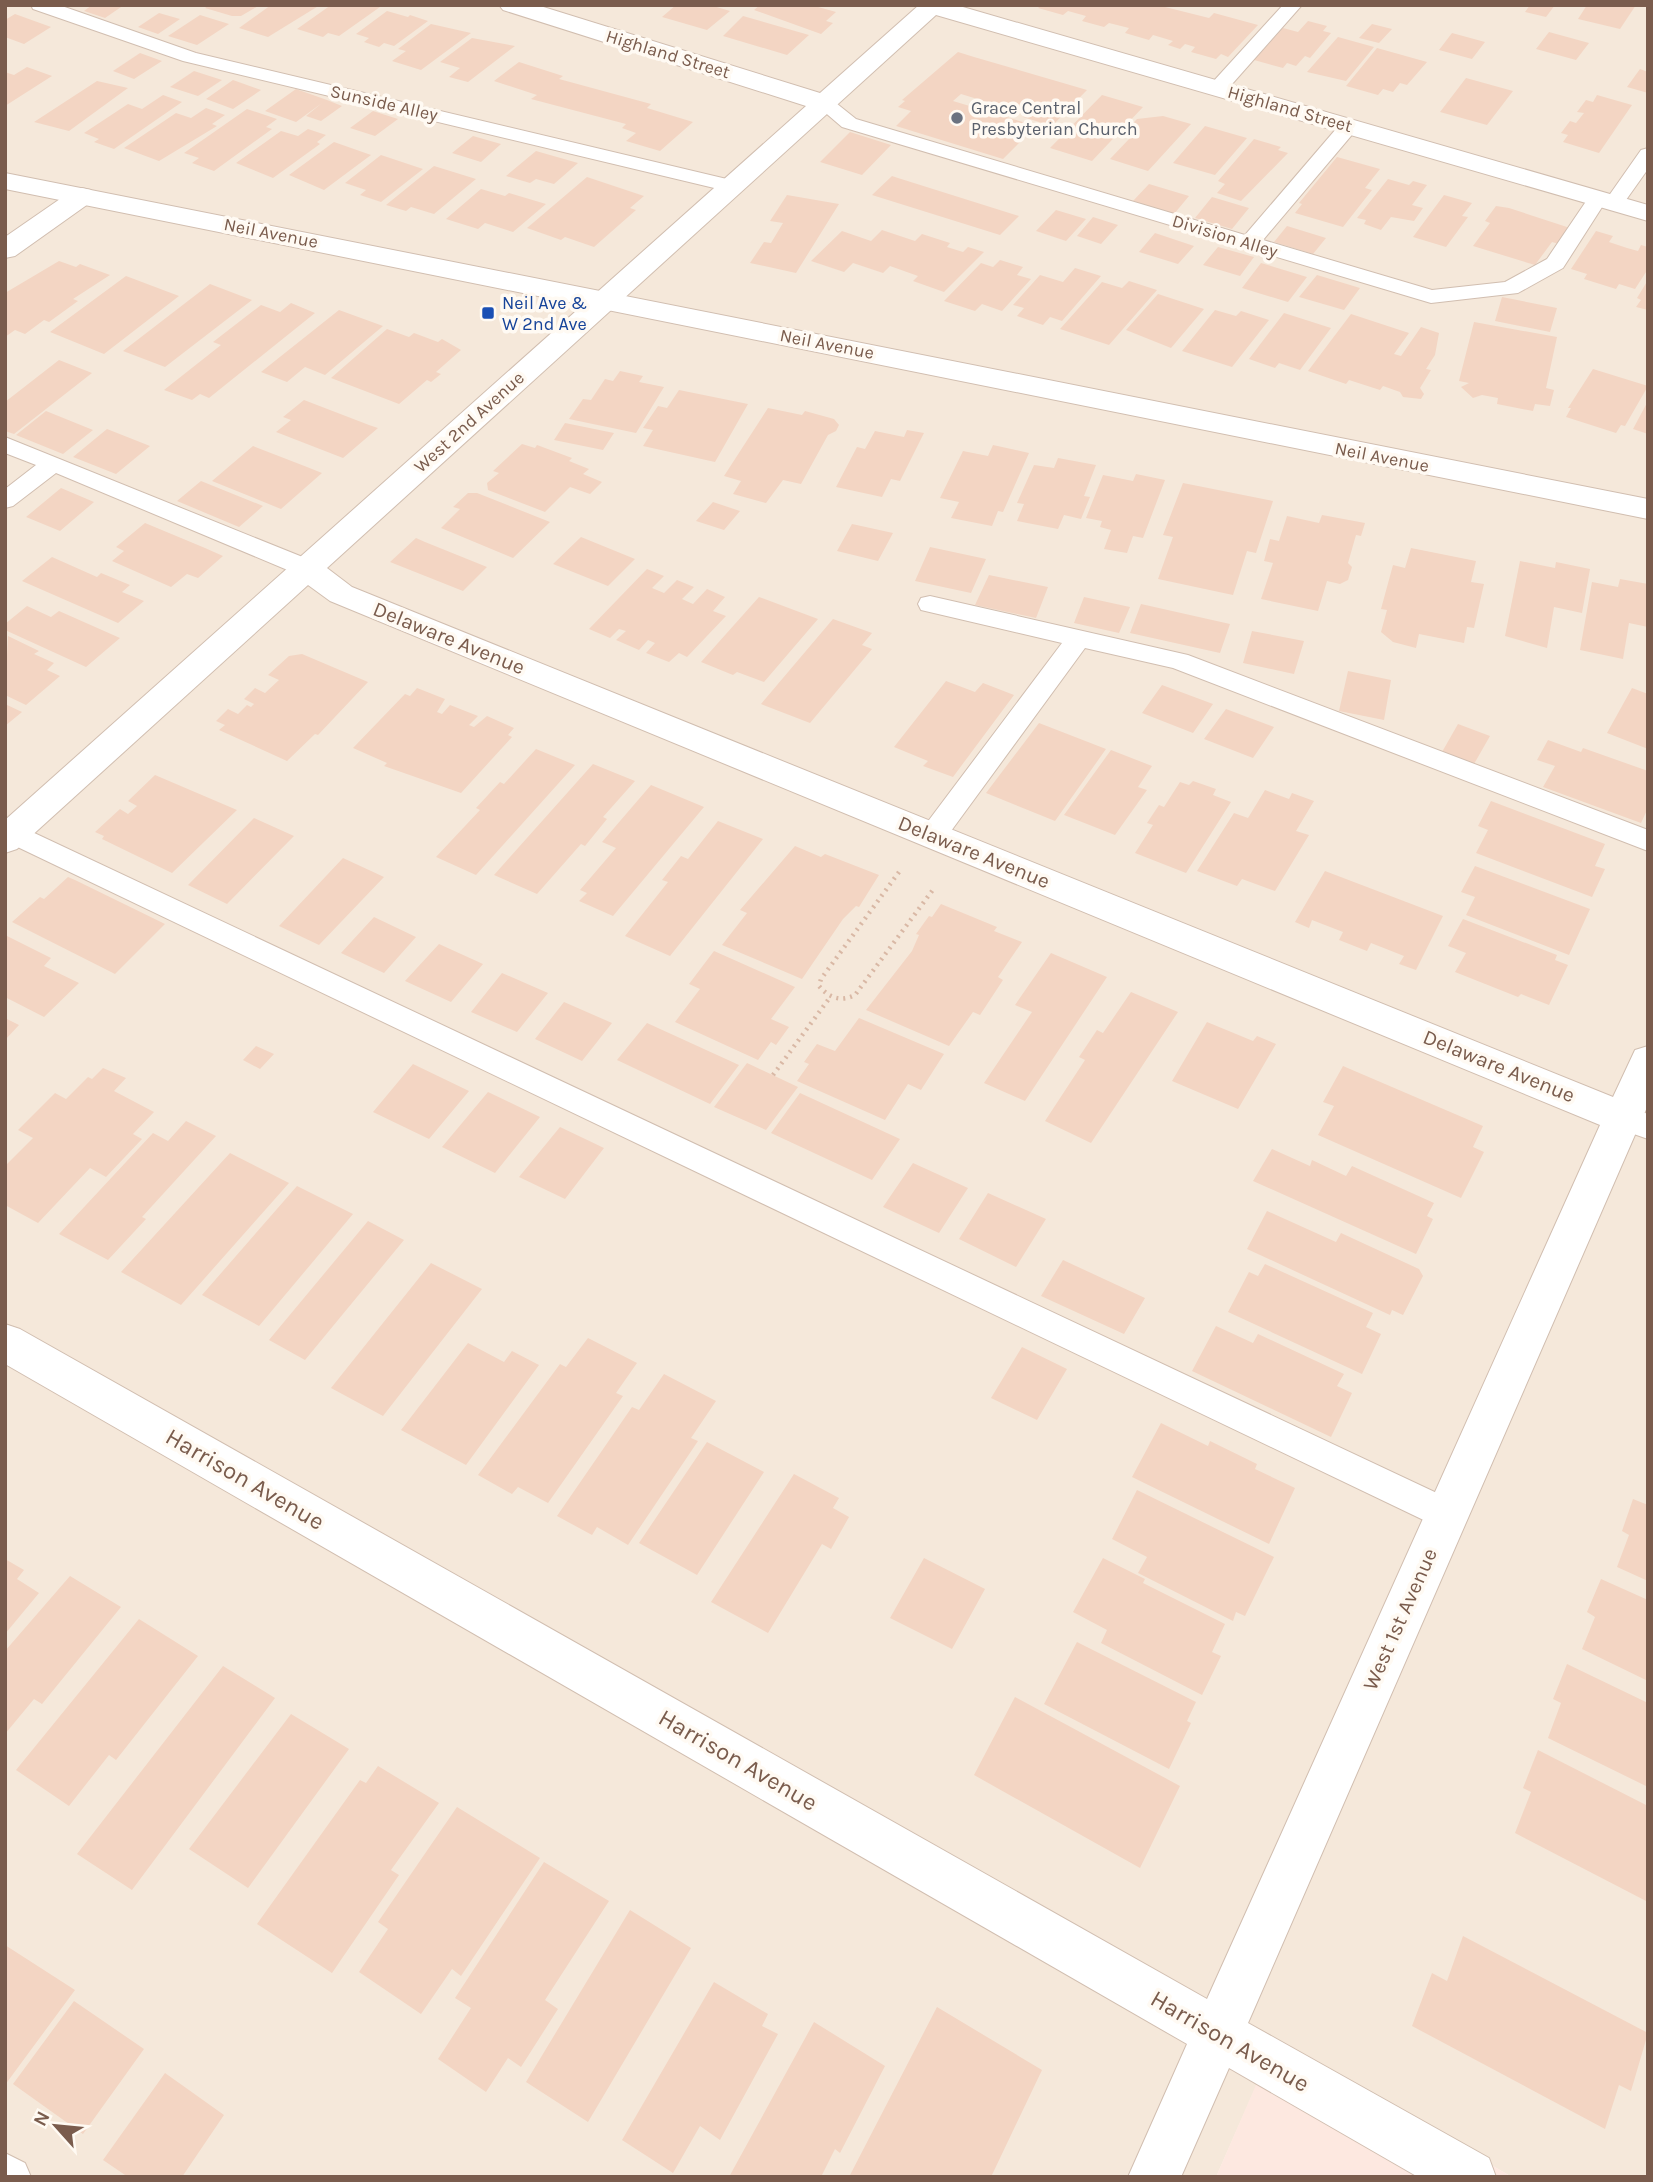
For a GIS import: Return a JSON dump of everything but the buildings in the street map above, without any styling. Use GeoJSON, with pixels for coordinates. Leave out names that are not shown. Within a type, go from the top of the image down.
{"type":"FeatureCollection","features":[{"type":"Feature","properties":{"kind":"street","name":"Highland Street"},"geometry":{"type":"LineString","coordinates":[[511,5],[824,103]]}},
{"type":"Feature","properties":{"kind":"street","name":"West 2nd Avenue"},"geometry":{"type":"LineString","coordinates":[[9,836],[932,6]]}},
{"type":"Feature","properties":{"kind":"street","name":"Highland Street"},"geometry":{"type":"LineString","coordinates":[[932,6],[1648,213]]}},
{"type":"Feature","properties":{"kind":"street","name":"Neil Avenue"},"geometry":{"type":"LineString","coordinates":[[5,181],[1648,509]]}},
{"type":"Feature","properties":{"kind":"street"},"geometry":{"type":"LineString","coordinates":[[5,250],[82,196]]}},
{"type":"Feature","properties":{"kind":"street","name":"Delaware Avenue"},"geometry":{"type":"LineString","coordinates":[[306,568],[341,594],[1635,1122]]}},
{"type":"Feature","properties":{"kind":"street","name":"West 1st Avenue"},"geometry":{"type":"LineString","coordinates":[[1154,2177],[1446,1514],[1635,1122],[1648,1062]]}},
{"type":"Feature","properties":{"kind":"street","name":"Harrison Avenue"},"geometry":{"type":"LineString","coordinates":[[5,1342],[1470,2177]]}},
{"type":"Feature","properties":{"kind":"lane","name":"Sunside Alley"},"geometry":{"type":"LineString","coordinates":[[40,5],[190,57],[732,186]]}},
{"type":"Feature","properties":{"kind":"lane"},"geometry":{"type":"LineString","coordinates":[[1218,88],[1293,5]]}},
{"type":"Feature","properties":{"kind":"lane","name":"Division Alley"},"geometry":{"type":"LineString","coordinates":[[824,103],[849,122],[1431,298],[1510,288],[1555,263],[1648,154]]}},
{"type":"Feature","properties":{"kind":"lane"},"geometry":{"type":"LineString","coordinates":[[1249,243],[1349,126]]}},
{"type":"Feature","properties":{"kind":"lane"},"geometry":{"type":"LineString","coordinates":[[5,444],[306,568]]}},
{"type":"Feature","properties":{"kind":"lane"},"geometry":{"type":"LineString","coordinates":[[5,501],[53,464]]}},
{"type":"Feature","properties":{"kind":"lane"},"geometry":{"type":"LineString","coordinates":[[930,604],[1179,661],[1648,841]]}},
{"type":"Feature","properties":{"kind":"lane"},"geometry":{"type":"LineString","coordinates":[[933,835],[1079,638]]}},
{"type":"Feature","properties":{"kind":"lane"},"geometry":{"type":"LineString","coordinates":[[9,836],[1446,1514]]}},
{"type":"Feature","properties":{"kind":"lane"},"geometry":{"type":"LineString","coordinates":[[5,2173],[11,2177]]}},
{"type":"Feature","properties":{"kind":"path"},"geometry":{"type":"LineString","coordinates":[[899,872],[821,979],[819,986],[831,996],[843,1000],[855,995],[935,887]]}},
{"type":"Feature","properties":{"kind":"path"},"geometry":{"type":"LineString","coordinates":[[773,1075],[831,996]]}},
{"type":"Feature","properties":{"kind":"shaded area"},"geometry":{"type":"Polygon","coordinates":[[[5,5],[1648,5],[1648,2177],[1512,2177],[1276,2041],[1216,2177],[5,2177],[5,5]]]}},
{"type":"Feature","properties":{"kind":"shaded area"},"geometry":{"type":"Polygon","coordinates":[[[1275,2041],[1512,2177],[1216,2177],[1275,2041]]]}},
{"type":"Feature","properties":{"kind":"place","name":"Grace Central Presbyterian Church"},"geometry":{"type":"Point","coordinates":[957,118]}},
{"type":"Feature","properties":{"kind":"place","name":"Neil Ave & W 2nd Ave"},"geometry":{"type":"Point","coordinates":[488,313]}}]}
